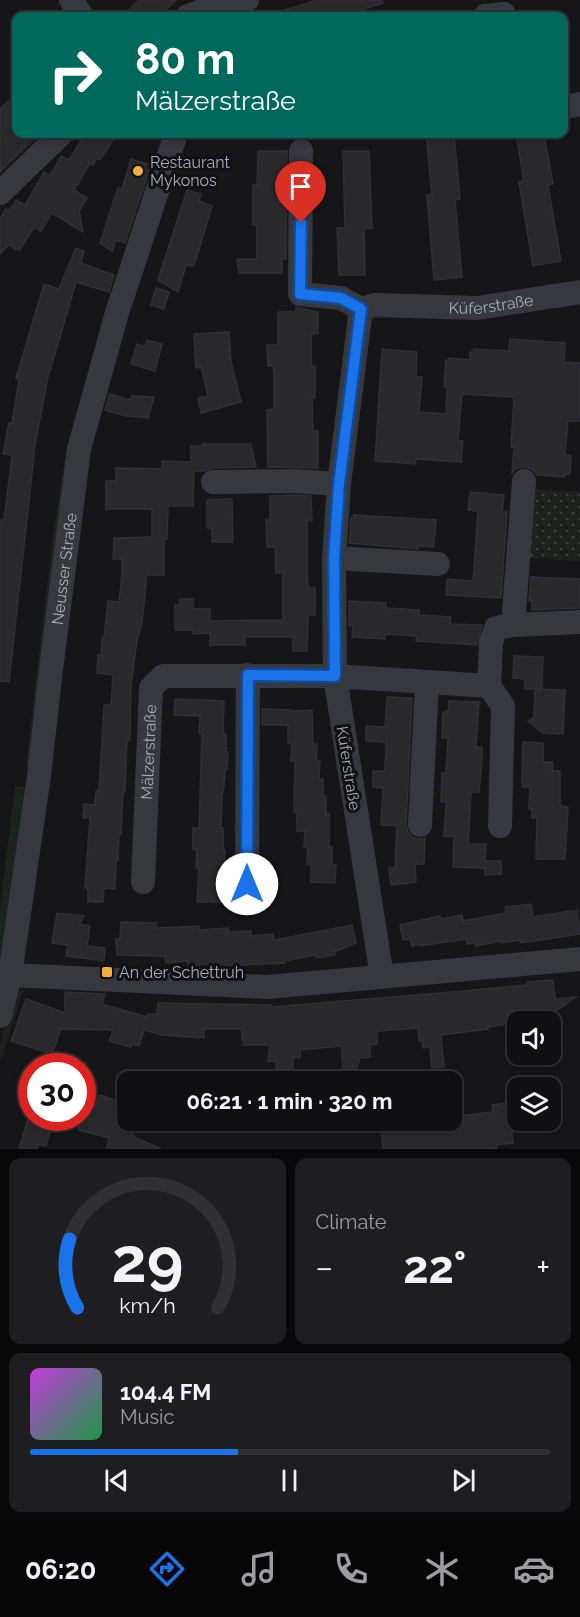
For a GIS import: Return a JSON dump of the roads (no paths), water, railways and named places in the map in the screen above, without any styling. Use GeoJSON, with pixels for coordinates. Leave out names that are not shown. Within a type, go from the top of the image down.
{"type":"FeatureCollection","features":[{"type":"Feature","properties":{"kind":"street"},"geometry":{"type":"LineString","coordinates":[[200,12],[247,0]]}},
{"type":"Feature","properties":{"kind":"street"},"geometry":{"type":"LineString","coordinates":[[0,193],[57,138]]}},
{"type":"Feature","properties":{"kind":"street","name":"Neusser Straße"},"geometry":{"type":"LineString","coordinates":[[0,1016],[10,975],[39,776],[79,449],[117,313],[175,138]]}},
{"type":"Feature","properties":{"kind":"street"},"geometry":{"type":"LineString","coordinates":[[301,152],[300,294],[341,298],[361,309]]}},
{"type":"Feature","properties":{"kind":"street","name":"Küferstraße"},"geometry":{"type":"LineString","coordinates":[[382,977],[335,676],[334,558],[339,484],[361,309],[375,305],[477,308],[580,292]]}},
{"type":"Feature","properties":{"kind":"street"},"geometry":{"type":"LineString","coordinates":[[213,482],[295,481],[339,484]]}},
{"type":"Feature","properties":{"kind":"street"},"geometry":{"type":"LineString","coordinates":[[513,625],[524,481]]}},
{"type":"Feature","properties":{"kind":"street"},"geometry":{"type":"LineString","coordinates":[[334,558],[438,564]]}},
{"type":"Feature","properties":{"kind":"street"},"geometry":{"type":"LineString","coordinates":[[500,826],[503,706],[489,686],[493,635],[496,628],[513,625],[580,622]]}},
{"type":"Feature","properties":{"kind":"street"},"geometry":{"type":"LineString","coordinates":[[247,884],[248,675]]}},
{"type":"Feature","properties":{"kind":"street","name":"Mälzerstraße"},"geometry":{"type":"LineString","coordinates":[[143,882],[151,688],[162,676],[335,676],[489,686]]}},
{"type":"Feature","properties":{"kind":"street"},"geometry":{"type":"LineString","coordinates":[[420,825],[427,682]]}},
{"type":"Feature","properties":{"kind":"street"},"geometry":{"type":"LineString","coordinates":[[10,975],[267,987],[580,959]]}},
{"type":"Feature","properties":{"kind":"place","name":"Restaurant Mykonos"},"geometry":{"type":"Point","coordinates":[138,171]}},
{"type":"Feature","properties":{"kind":"place","name":"An der Schettruh"},"geometry":{"type":"Point","coordinates":[107,972]}}]}
